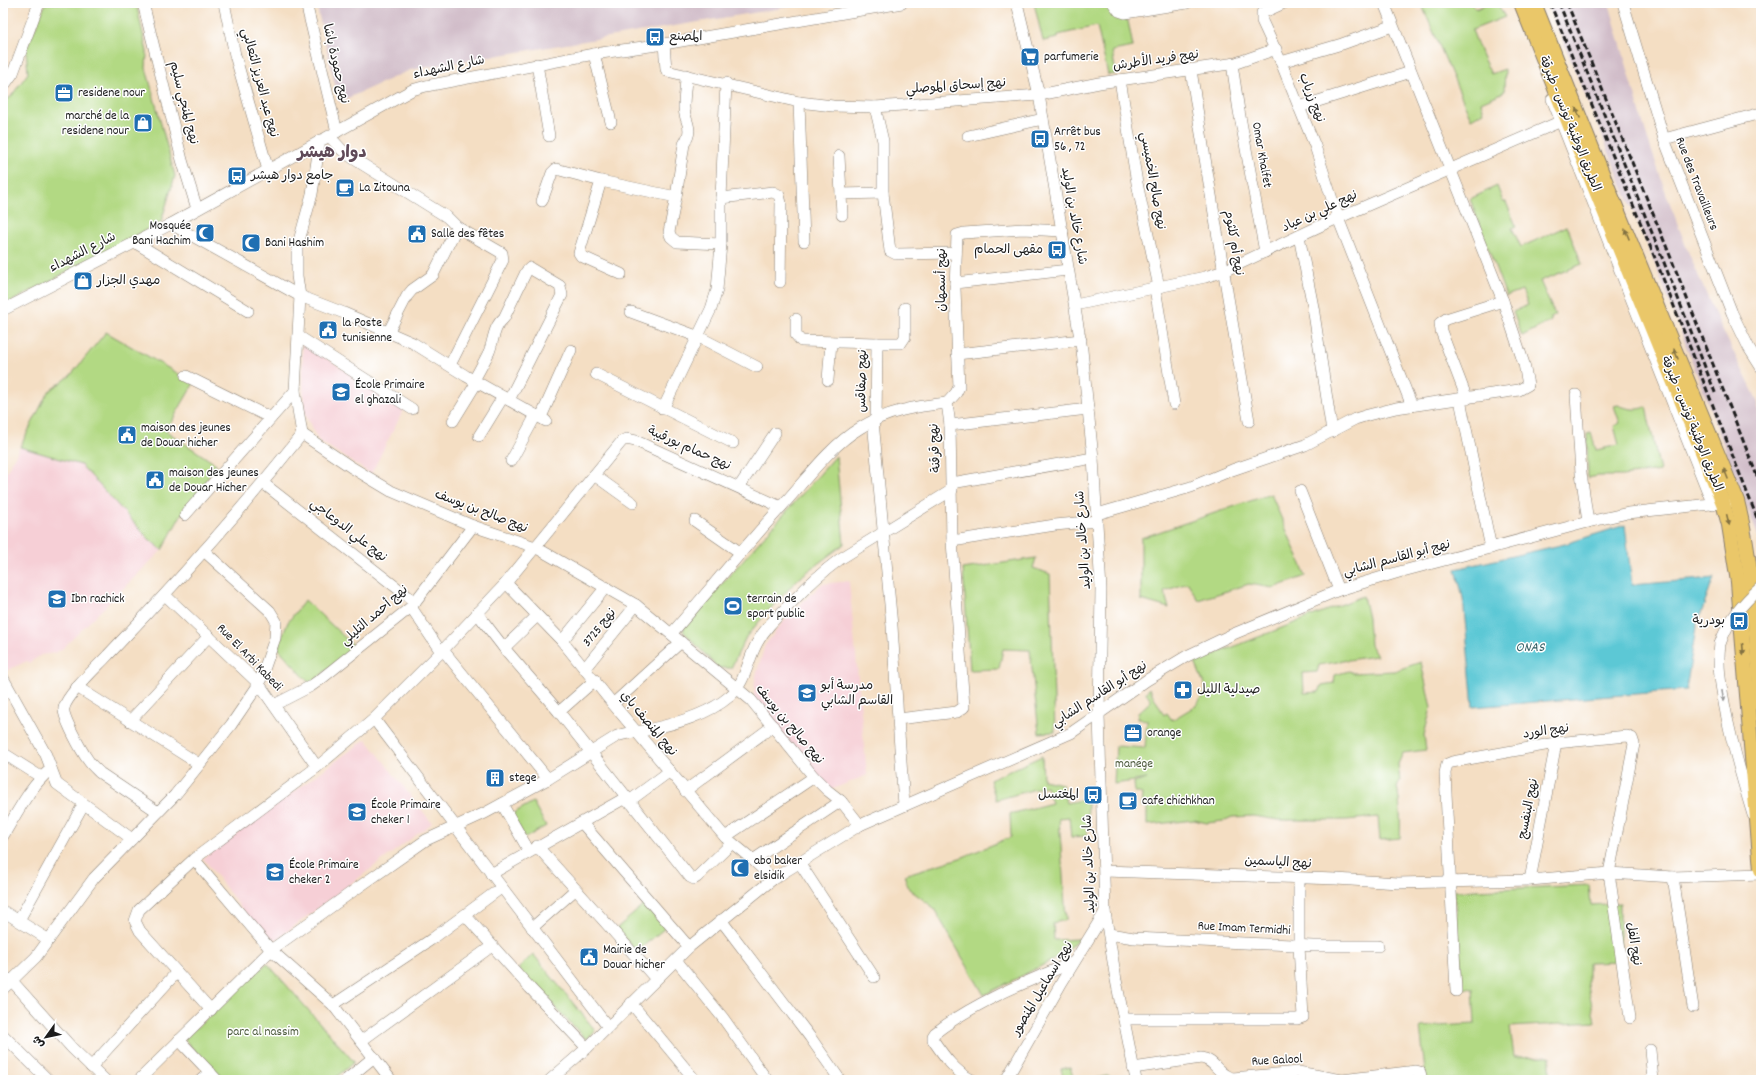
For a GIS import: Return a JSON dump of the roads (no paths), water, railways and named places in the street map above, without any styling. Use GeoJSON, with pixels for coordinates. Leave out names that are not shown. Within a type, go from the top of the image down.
{"type":"FeatureCollection","features":[{"type":"Feature","properties":{"kind":"main road","name":"الطريق الوطنية تونس - طبرقة"},"geometry":{"type":"LineString","coordinates":[[1521,3],[1564,119],[1724,503],[1742,522],[1752,581],[1761,705]]}},
{"type":"Feature","properties":{"kind":"main road","name":"الطريق الوطنية تونس - طبرقة"},"geometry":{"type":"LineString","coordinates":[[1534,3],[1602,173],[1724,503],[1738,582],[1761,870]]}},
{"type":"Feature","properties":{"kind":"street"},"geometry":{"type":"LineString","coordinates":[[3,87],[13,73],[39,3]]}},
{"type":"Feature","properties":{"kind":"street","name":"نهج المنجي سليم"},"geometry":{"type":"LineString","coordinates":[[143,3],[182,160],[198,209]]}},
{"type":"Feature","properties":{"kind":"street","name":"نهج عبد العزيز الثعالبي"},"geometry":{"type":"LineString","coordinates":[[224,3],[235,55],[268,170]]}},
{"type":"Feature","properties":{"kind":"street","name":"نهج حمودة باشا"},"geometry":{"type":"LineString","coordinates":[[306,3],[329,136]]}},
{"type":"Feature","properties":{"kind":"street","name":"شارع الشهداء"},"geometry":{"type":"LineString","coordinates":[[3,310],[136,243],[412,90],[426,86],[594,54],[664,44],[902,3]]}},
{"type":"Feature","properties":{"kind":"street","name":"شارع خالد بن الوليد"},"geometry":{"type":"LineString","coordinates":[[1017,3],[1039,96],[1063,231],[1080,340],[1088,409],[1102,589],[1099,715],[1106,912],[1136,1080]]}},
{"type":"Feature","properties":{"kind":"street"},"geometry":{"type":"LineString","coordinates":[[1113,3],[1119,11],[1124,13],[1185,3]]}},
{"type":"Feature","properties":{"kind":"street","name":"نهج زرياب"},"geometry":{"type":"LineString","coordinates":[[1284,3],[1263,12],[1261,15],[1262,21],[1282,62],[1338,218],[1412,406]]}},
{"type":"Feature","properties":{"kind":"street"},"geometry":{"type":"LineString","coordinates":[[952,541],[1097,518],[1174,493],[1238,468],[1305,445],[1361,417],[1396,408],[1519,390],[1528,385],[1524,364],[1503,301],[1451,169],[1410,72],[1384,3]]}},
{"type":"Feature","properties":{"kind":"street"},"geometry":{"type":"LineString","coordinates":[[1516,3],[1564,119]]}},
{"type":"Feature","properties":{"kind":"street","name":"Rue des Travailleurs"},"geometry":{"type":"LineString","coordinates":[[1623,3],[1664,139],[1732,313],[1749,348],[1761,367]]}},
{"type":"Feature","properties":{"kind":"street"},"geometry":{"type":"LineString","coordinates":[[1282,62],[1392,26]]}},
{"type":"Feature","properties":{"kind":"street","name":"نهج إسحاق الموصلي"},"geometry":{"type":"LineString","coordinates":[[664,44],[666,70],[726,83],[799,102],[842,107],[875,107],[1039,96]]}},
{"type":"Feature","properties":{"kind":"street","name":"نهج فريد الأطرش"},"geometry":{"type":"LineString","coordinates":[[1039,96],[1120,80],[1232,64],[1276,49]]}},
{"type":"Feature","properties":{"kind":"street"},"geometry":{"type":"LineString","coordinates":[[594,54],[612,122]]}},
{"type":"Feature","properties":{"kind":"street"},"geometry":{"type":"LineString","coordinates":[[538,64],[549,136]]}},
{"type":"Feature","properties":{"kind":"street","name":"Omar Khalfet"},"geometry":{"type":"LineString","coordinates":[[1232,64],[1239,111],[1265,252]]}},
{"type":"Feature","properties":{"kind":"street","name":"نهج أم كلثوم"},"geometry":{"type":"LineString","coordinates":[[1191,70],[1249,421]]}},
{"type":"Feature","properties":{"kind":"street"},"geometry":{"type":"LineString","coordinates":[[1299,107],[1410,72]]}},
{"type":"Feature","properties":{"kind":"street"},"geometry":{"type":"LineString","coordinates":[[686,75],[684,110],[689,126],[687,139],[684,144],[670,232],[674,240],[677,242],[721,244]]}},
{"type":"Feature","properties":{"kind":"street","name":"نهج صالح الخميسي"},"geometry":{"type":"LineString","coordinates":[[1120,80],[1137,183],[1157,287],[1174,404]]}},
{"type":"Feature","properties":{"kind":"street"},"geometry":{"type":"LineString","coordinates":[[663,409],[699,337],[718,290],[721,244],[726,83]]}},
{"type":"Feature","properties":{"kind":"street"},"geometry":{"type":"LineString","coordinates":[[799,102],[804,241]]}},
{"type":"Feature","properties":{"kind":"street"},"geometry":{"type":"LineString","coordinates":[[875,107],[882,141],[884,193],[889,249],[891,253],[956,253]]}},
{"type":"Feature","properties":{"kind":"street"},"geometry":{"type":"LineString","coordinates":[[1664,139],[1761,112]]}},
{"type":"Feature","properties":{"kind":"street"},"geometry":{"type":"LineString","coordinates":[[968,136],[1043,119]]}},
{"type":"Feature","properties":{"kind":"street","name":"نهج علي بن عياد"},"geometry":{"type":"LineString","coordinates":[[1075,305],[1205,277],[1224,271],[1338,218],[1564,119]]}},
{"type":"Feature","properties":{"kind":"street"},"geometry":{"type":"LineString","coordinates":[[329,136],[342,150],[354,159],[447,217],[457,227],[499,250],[504,257],[450,365]]}},
{"type":"Feature","properties":{"kind":"street"},"geometry":{"type":"LineString","coordinates":[[158,812],[100,773],[87,759],[64,711],[66,702],[77,687],[166,595],[263,483],[302,434],[294,391],[300,296],[297,276],[297,248],[329,136]]}},
{"type":"Feature","properties":{"kind":"street"},"geometry":{"type":"LineString","coordinates":[[839,156],[842,215]]}},
{"type":"Feature","properties":{"kind":"street"},"geometry":{"type":"LineString","coordinates":[[542,201],[552,173],[556,168],[601,181],[676,197]]}},
{"type":"Feature","properties":{"kind":"street"},"geometry":{"type":"LineString","coordinates":[[601,181],[579,252],[582,256],[621,274]]}},
{"type":"Feature","properties":{"kind":"street"},"geometry":{"type":"LineString","coordinates":[[722,198],[773,192],[779,195],[781,203],[780,282]]}},
{"type":"Feature","properties":{"kind":"street"},"geometry":{"type":"LineString","coordinates":[[841,194],[884,193]]}},
{"type":"Feature","properties":{"kind":"street"},"geometry":{"type":"LineString","coordinates":[[171,224],[300,296],[413,343],[506,399],[541,418]]}},
{"type":"Feature","properties":{"kind":"street"},"geometry":{"type":"LineString","coordinates":[[389,332],[407,296],[412,290],[433,275],[457,227]]}},
{"type":"Feature","properties":{"kind":"street","name":"نهج أسمهان"},"geometry":{"type":"LineString","coordinates":[[947,403],[959,388],[955,283],[956,238],[959,234],[964,233],[1023,229],[1063,231]]}},
{"type":"Feature","properties":{"kind":"street"},"geometry":{"type":"LineString","coordinates":[[1300,236],[1313,307],[1332,432]]}},
{"type":"Feature","properties":{"kind":"street"},"geometry":{"type":"LineString","coordinates":[[136,243],[248,311]]}},
{"type":"Feature","properties":{"kind":"street"},"geometry":{"type":"LineString","coordinates":[[454,421],[476,381],[490,350],[492,338],[499,322],[504,318],[527,270],[530,268],[560,286],[562,294],[506,399],[479,436]]}},
{"type":"Feature","properties":{"kind":"street"},"geometry":{"type":"LineString","coordinates":[[955,283],[1068,270]]}},
{"type":"Feature","properties":{"kind":"street"},"geometry":{"type":"LineString","coordinates":[[1491,548],[1463,399],[1441,332],[1440,324],[1446,319],[1503,301]]}},
{"type":"Feature","properties":{"kind":"street","name":"نهج صفاقس"},"geometry":{"type":"LineString","coordinates":[[796,319],[796,335],[799,340],[901,343],[904,341],[905,337],[905,308]]}},
{"type":"Feature","properties":{"kind":"street"},"geometry":{"type":"LineString","coordinates":[[631,312],[699,337],[758,367]]}},
{"type":"Feature","properties":{"kind":"street"},"geometry":{"type":"LineString","coordinates":[[298,336],[412,409]]}},
{"type":"Feature","properties":{"kind":"street"},"geometry":{"type":"LineString","coordinates":[[957,354],[1080,340]]}},
{"type":"Feature","properties":{"kind":"street"},"geometry":{"type":"LineString","coordinates":[[828,380],[830,342]]}},
{"type":"Feature","properties":{"kind":"street","name":"نهج صفاقس"},"geometry":{"type":"LineString","coordinates":[[877,343],[874,420],[892,626],[898,719]]}},
{"type":"Feature","properties":{"kind":"street"},"geometry":{"type":"LineString","coordinates":[[511,461],[541,418],[571,350]]}},
{"type":"Feature","properties":{"kind":"street"},"geometry":{"type":"LineString","coordinates":[[596,374],[733,444]]}},
{"type":"Feature","properties":{"kind":"street"},"geometry":{"type":"LineString","coordinates":[[186,376],[271,418]]}},
{"type":"Feature","properties":{"kind":"street"},"geometry":{"type":"LineString","coordinates":[[185,515],[294,391]]}},
{"type":"Feature","properties":{"kind":"street"},"geometry":{"type":"LineString","coordinates":[[1576,395],[1581,473],[1588,522]]}},
{"type":"Feature","properties":{"kind":"street","name":"نهج قرقنة"},"geometry":{"type":"LineString","coordinates":[[672,633],[781,507],[839,443],[861,427],[874,420],[906,409],[947,403],[950,425],[952,541],[964,707],[957,712],[898,719]]}},
{"type":"Feature","properties":{"kind":"street"},"geometry":{"type":"LineString","coordinates":[[950,425],[1088,409]]}},
{"type":"Feature","properties":{"kind":"street"},"geometry":{"type":"LineString","coordinates":[[740,487],[775,433]]}},
{"type":"Feature","properties":{"kind":"street","name":"نهج صالح بن يوسف"},"geometry":{"type":"LineString","coordinates":[[302,434],[351,467],[391,491],[473,526],[535,548],[606,586],[636,605],[752,700],[814,777],[841,801],[860,825]]}},
{"type":"Feature","properties":{"kind":"street","name":"نهج حمام بورقيبة"},"geometry":{"type":"LineString","coordinates":[[177,972],[137,926],[135,918],[139,910],[194,859],[317,767],[374,719],[442,651],[506,583],[622,441],[630,440],[740,487],[781,507]]}},
{"type":"Feature","properties":{"kind":"street"},"geometry":{"type":"LineString","coordinates":[[140,1080],[271,950],[410,851],[440,833],[456,827],[502,804],[625,733],[638,732],[680,722],[699,714],[730,697],[738,688],[758,642],[768,627],[781,612],[823,571],[952,486],[1093,458]]}},
{"type":"Feature","properties":{"kind":"street"},"geometry":{"type":"LineString","coordinates":[[594,475],[633,502]]}},
{"type":"Feature","properties":{"kind":"street","name":"نهج علي الدوعاجي"},"geometry":{"type":"LineString","coordinates":[[263,483],[413,604],[442,651],[548,778]]}},
{"type":"Feature","properties":{"kind":"street"},"geometry":{"type":"LineString","coordinates":[[1300,491],[1339,590]]}},
{"type":"Feature","properties":{"kind":"street","name":"نهج أبو القاسم الشابي"},"geometry":{"type":"LineString","coordinates":[[550,1080],[587,1048],[689,947],[773,879],[860,825],[1078,730],[1148,680],[1187,656],[1231,635],[1339,590],[1588,522],[1628,513],[1724,503]]}},
{"type":"Feature","properties":{"kind":"street"},"geometry":{"type":"LineString","coordinates":[[694,521],[741,553]]}},
{"type":"Feature","properties":{"kind":"street","name":"نهج أحمد التليلي"},"geometry":{"type":"LineString","coordinates":[[274,705],[321,680],[413,604],[473,526]]}},
{"type":"Feature","properties":{"kind":"street"},"geometry":{"type":"LineString","coordinates":[[3,989],[7,979],[36,957],[85,889],[106,864],[175,795],[199,764],[215,747],[259,684],[275,638],[276,621],[270,611],[204,551]]}},
{"type":"Feature","properties":{"kind":"street","name":"نهج المنصف باي"},"geometry":{"type":"LineString","coordinates":[[506,583],[562,641],[685,791],[729,840],[754,860],[773,879]]}},
{"type":"Feature","properties":{"kind":"street"},"geometry":{"type":"LineString","coordinates":[[562,641],[606,586]]}},
{"type":"Feature","properties":{"kind":"street"},"geometry":{"type":"LineString","coordinates":[[1758,837],[1732,742],[1719,672],[1720,644],[1724,632],[1733,617],[1745,602],[1761,587]]}},
{"type":"Feature","properties":{"kind":"street","name":"Rue El Arbi Kabedi"},"geometry":{"type":"LineString","coordinates":[[166,595],[259,684],[317,767]]}},
{"type":"Feature","properties":{"kind":"street","name":"نهج 3725"},"geometry":{"type":"LineString","coordinates":[[585,668],[636,605]]}},
{"type":"Feature","properties":{"kind":"street"},"geometry":{"type":"LineString","coordinates":[[477,613],[504,648],[559,712],[627,800],[692,879],[697,878],[729,840],[814,777]]}},
{"type":"Feature","properties":{"kind":"street"},"geometry":{"type":"LineString","coordinates":[[504,648],[537,616]]}},
{"type":"Feature","properties":{"kind":"street"},"geometry":{"type":"LineString","coordinates":[[130,721],[209,636]]}},
{"type":"Feature","properties":{"kind":"street"},"geometry":{"type":"LineString","coordinates":[[613,704],[681,642]]}},
{"type":"Feature","properties":{"kind":"street"},"geometry":{"type":"LineString","coordinates":[[3,678],[46,755],[57,784],[83,805],[132,839]]}},
{"type":"Feature","properties":{"kind":"street"},"geometry":{"type":"LineString","coordinates":[[559,712],[595,680]]}},
{"type":"Feature","properties":{"kind":"street"},"geometry":{"type":"LineString","coordinates":[[77,687],[199,764]]}},
{"type":"Feature","properties":{"kind":"street"},"geometry":{"type":"LineString","coordinates":[[374,719],[608,1027]]}},
{"type":"Feature","properties":{"kind":"street"},"geometry":{"type":"LineString","coordinates":[[898,719],[904,805]]}},
{"type":"Feature","properties":{"kind":"street"},"geometry":{"type":"LineString","coordinates":[[685,791],[773,726]]}},
{"type":"Feature","properties":{"kind":"street","name":"نهج الورد"},"geometry":{"type":"LineString","coordinates":[[1450,883],[1449,831],[1445,773],[1446,764],[1556,743],[1627,736],[1634,740],[1609,873]]}},
{"type":"Feature","properties":{"kind":"street","name":"نهج البنفسج"},"geometry":{"type":"LineString","coordinates":[[1530,880],[1556,743]]}},
{"type":"Feature","properties":{"kind":"street"},"geometry":{"type":"LineString","coordinates":[[3,752],[41,777]]}},
{"type":"Feature","properties":{"kind":"street"},"geometry":{"type":"LineString","coordinates":[[3,836],[41,777],[51,769]]}},
{"type":"Feature","properties":{"kind":"street"},"geometry":{"type":"LineString","coordinates":[[491,874],[533,849],[627,800],[670,772]]}},
{"type":"Feature","properties":{"kind":"street"},"geometry":{"type":"LineString","coordinates":[[754,860],[841,801]]}},
{"type":"Feature","properties":{"kind":"street"},"geometry":{"type":"LineString","coordinates":[[502,804],[533,849],[575,890],[656,979]]}},
{"type":"Feature","properties":{"kind":"street"},"geometry":{"type":"LineString","coordinates":[[19,920],[83,805]]}},
{"type":"Feature","properties":{"kind":"street"},"geometry":{"type":"LineString","coordinates":[[582,823],[689,947]]}},
{"type":"Feature","properties":{"kind":"street"},"geometry":{"type":"LineString","coordinates":[[194,859],[271,950],[333,1006],[391,1080]]}},
{"type":"Feature","properties":{"kind":"street"},"geometry":{"type":"LineString","coordinates":[[799,862],[874,977]]}},
{"type":"Feature","properties":{"kind":"street","name":"نهج الياسمين"},"geometry":{"type":"LineString","coordinates":[[1105,871],[1299,879],[1336,879],[1398,883],[1530,880],[1609,873],[1673,877],[1761,874]]}},
{"type":"Feature","properties":{"kind":"street","name":"نهج الفل"},"geometry":{"type":"LineString","coordinates":[[1609,873],[1630,1018]]}},
{"type":"Feature","properties":{"kind":"street"},"geometry":{"type":"LineString","coordinates":[[1673,877],[1693,1007]]}},
{"type":"Feature","properties":{"kind":"street"},"geometry":{"type":"LineString","coordinates":[[1124,1019],[1240,1020],[1300,1018],[1304,1013],[1299,946],[1299,879]]}},
{"type":"Feature","properties":{"kind":"street"},"geometry":{"type":"LineString","coordinates":[[1450,883],[1456,991]]}},
{"type":"Feature","properties":{"kind":"street"},"geometry":{"type":"LineString","coordinates":[[333,1006],[417,950],[502,888]]}},
{"type":"Feature","properties":{"kind":"street"},"geometry":{"type":"LineString","coordinates":[[532,928],[575,890]]}},
{"type":"Feature","properties":{"kind":"street"},"geometry":{"type":"LineString","coordinates":[[3,911],[49,940]]}},
{"type":"Feature","properties":{"kind":"street","name":"نهج اسماعيل المنصور"},"geometry":{"type":"LineString","coordinates":[[1006,1080],[1074,962],[1106,912]]}},
{"type":"Feature","properties":{"kind":"street"},"geometry":{"type":"LineString","coordinates":[[465,915],[587,1048]]}},
{"type":"Feature","properties":{"kind":"street"},"geometry":{"type":"LineString","coordinates":[[721,920],[810,1037],[840,1080]]}},
{"type":"Feature","properties":{"kind":"street","name":"Rue Imam Termidhi"},"geometry":{"type":"LineString","coordinates":[[1109,934],[1134,938],[1299,946],[1378,946]]}},
{"type":"Feature","properties":{"kind":"street"},"geometry":{"type":"LineString","coordinates":[[361,1041],[492,946]]}},
{"type":"Feature","properties":{"kind":"street"},"geometry":{"type":"LineString","coordinates":[[676,960],[723,1018],[767,1080]]}},
{"type":"Feature","properties":{"kind":"street"},"geometry":{"type":"LineString","coordinates":[[972,1080],[959,1072],[933,1040],[935,1033],[1006,992],[1074,962]]}},
{"type":"Feature","properties":{"kind":"street"},"geometry":{"type":"LineString","coordinates":[[91,1067],[177,972],[211,1010]]}},
{"type":"Feature","properties":{"kind":"street"},"geometry":{"type":"LineString","coordinates":[[7,979],[105,1080]]}},
{"type":"Feature","properties":{"kind":"street"},"geometry":{"type":"LineString","coordinates":[[631,1003],[695,1080]]}},
{"type":"Feature","properties":{"kind":"street"},"geometry":{"type":"LineString","coordinates":[[3,1035],[48,1080]]}},
{"type":"Feature","properties":{"kind":"street"},"geometry":{"type":"LineString","coordinates":[[179,1040],[214,1076],[201,1080]]}},
{"type":"Feature","properties":{"kind":"street"},"geometry":{"type":"LineString","coordinates":[[1650,1050],[1653,1080]]}},
{"type":"Feature","properties":{"kind":"street"},"geometry":{"type":"LineString","coordinates":[[346,1080],[374,1057]]}},
{"type":"Feature","properties":{"kind":"street","name":"Rue Galool"},"geometry":{"type":"LineString","coordinates":[[1133,1068],[1201,1058],[1211,1061],[1223,1074],[1232,1078],[1298,1072],[1342,1080],[1416,1071],[1420,1072],[1422,1080]]}},
{"type":"Feature","properties":{"kind":"water","name":"ONAS"},"geometry":{"type":"Polygon","coordinates":[[[1625,525],[1632,585],[1714,578],[1696,627],[1686,690],[1473,707],[1463,598],[1456,569],[1565,544],[1625,525]]]}},
{"type":"Feature","properties":{"kind":"railway"},"geometry":{"type":"LineString","coordinates":[[1550,3],[1657,263],[1761,528]]}},
{"type":"Feature","properties":{"kind":"railway"},"geometry":{"type":"LineString","coordinates":[[1559,3],[1716,395]]}},
{"type":"Feature","properties":{"kind":"railway"},"geometry":{"type":"LineString","coordinates":[[1567,3],[1671,258],[1761,486]]}},
{"type":"Feature","properties":{"kind":"place","name":"المصنع"},"geometry":{"type":"Point","coordinates":[655,37]}},
{"type":"Feature","properties":{"kind":"place","name":"parfumerie"},"geometry":{"type":"Point","coordinates":[1030,57]}},
{"type":"Feature","properties":{"kind":"place","name":"residene nour"},"geometry":{"type":"Point","coordinates":[64,93]}},
{"type":"Feature","properties":{"kind":"place","name":"marché de la residene nour"},"geometry":{"type":"Point","coordinates":[143,123]}},
{"type":"Feature","properties":{"kind":"place","name":"Arrêt bus 56 , 72"},"geometry":{"type":"Point","coordinates":[1040,139]}},
{"type":"Feature","properties":{"kind":"place","name":"جامع دوار هيشر"},"geometry":{"type":"Point","coordinates":[237,176]}},
{"type":"Feature","properties":{"kind":"place","name":"La Zitouna"},"geometry":{"type":"Point","coordinates":[345,188]}},
{"type":"Feature","properties":{"kind":"place","name":"Mosquée Bani Hachim"},"geometry":{"type":"Point","coordinates":[205,233]}},
{"type":"Feature","properties":{"kind":"place","name":"Salle des fêtes"},"geometry":{"type":"Point","coordinates":[417,234]}},
{"type":"Feature","properties":{"kind":"place","name":"Bani Hashim"},"geometry":{"type":"Point","coordinates":[251,243]}},
{"type":"Feature","properties":{"kind":"place","name":"مقهى الحمام"},"geometry":{"type":"Point","coordinates":[1057,250]}},
{"type":"Feature","properties":{"kind":"place","name":"مهدي الجزار"},"geometry":{"type":"Point","coordinates":[83,281]}},
{"type":"Feature","properties":{"kind":"place","name":"la Poste tunisienne"},"geometry":{"type":"Point","coordinates":[328,330]}},
{"type":"Feature","properties":{"kind":"place","name":"École Primaire el ghazali"},"geometry":{"type":"Point","coordinates":[341,392]}},
{"type":"Feature","properties":{"kind":"place","name":"maison des jeunes de Douar hicher"},"geometry":{"type":"Point","coordinates":[127,435]}},
{"type":"Feature","properties":{"kind":"place","name":"maison des jeunes de Douar Hicher"},"geometry":{"type":"Point","coordinates":[155,480]}},
{"type":"Feature","properties":{"kind":"place","name":"Ibn rachick"},"geometry":{"type":"Point","coordinates":[57,599]}},
{"type":"Feature","properties":{"kind":"place","name":"terrain de sport public"},"geometry":{"type":"Point","coordinates":[733,606]}},
{"type":"Feature","properties":{"kind":"place","name":"بودرية"},"geometry":{"type":"Point","coordinates":[1739,621]}},
{"type":"Feature","properties":{"kind":"place","name":"صيدلية الليل"},"geometry":{"type":"Point","coordinates":[1183,690]}},
{"type":"Feature","properties":{"kind":"place","name":"مدرسة أبو القاسم الشابي"},"geometry":{"type":"Point","coordinates":[807,693]}},
{"type":"Feature","properties":{"kind":"place","name":"orange"},"geometry":{"type":"Point","coordinates":[1133,733]}},
{"type":"Feature","properties":{"kind":"place","name":"stege"},"geometry":{"type":"Point","coordinates":[495,778]}},
{"type":"Feature","properties":{"kind":"place","name":"المغتسل"},"geometry":{"type":"Point","coordinates":[1093,795]}},
{"type":"Feature","properties":{"kind":"place","name":"cafe chichkhan"},"geometry":{"type":"Point","coordinates":[1128,801]}},
{"type":"Feature","properties":{"kind":"place","name":"École Primaire cheker 1"},"geometry":{"type":"Point","coordinates":[357,812]}},
{"type":"Feature","properties":{"kind":"place","name":"abo baker elsidik"},"geometry":{"type":"Point","coordinates":[740,868]}},
{"type":"Feature","properties":{"kind":"place","name":"École Primaire cheker 2"},"geometry":{"type":"Point","coordinates":[275,872]}},
{"type":"Feature","properties":{"kind":"place","name":"Mairie de Douar hicher"},"geometry":{"type":"Point","coordinates":[589,957]}},
{"type":"Feature","properties":{"kind":"district","name":"دوار هيشر"},"geometry":{"type":"Point","coordinates":[332,154]}},
{"type":"Feature","properties":{"kind":"park label","name":"manége"},"geometry":{"type":"Point","coordinates":[1134,764]}},
{"type":"Feature","properties":{"kind":"park label","name":"parc al nassim"},"geometry":{"type":"Point","coordinates":[263,1032]}}]}
